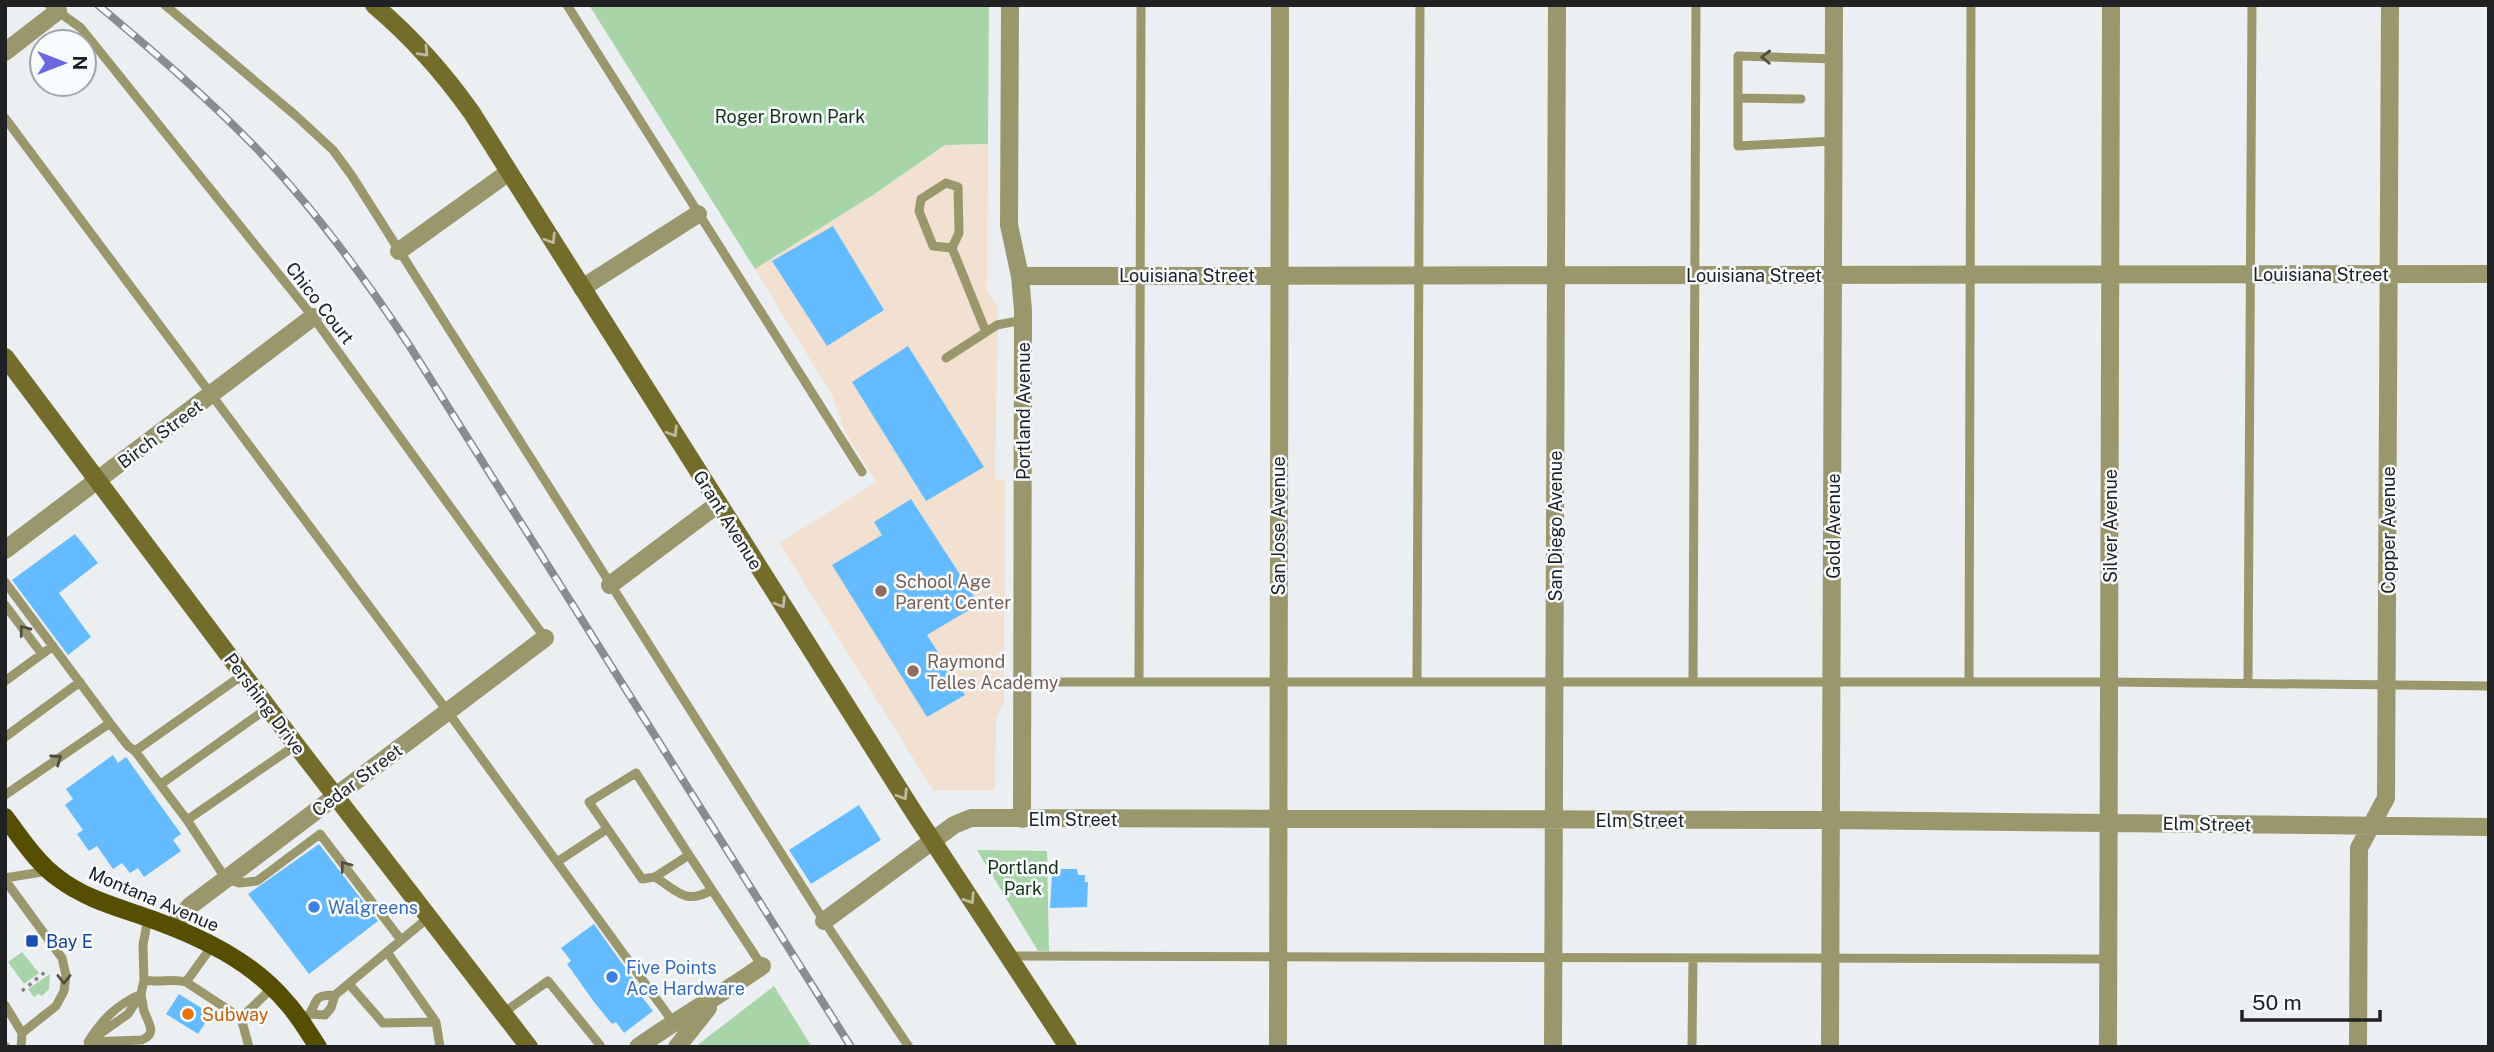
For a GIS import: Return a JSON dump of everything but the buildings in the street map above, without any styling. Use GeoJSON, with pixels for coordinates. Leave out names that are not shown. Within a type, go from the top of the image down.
{"type":"FeatureCollection","features":[{"type":"Feature","properties":{"kind":"main road","name":"Grant Avenue"},"geometry":{"type":"LineString","coordinates":[[374,5],[397,24],[448,78],[933,842],[1068,1047]]}},
{"type":"Feature","properties":{"kind":"main road","name":"Pershing Drive"},"geometry":{"type":"LineString","coordinates":[[5,357],[296,745],[529,1047]]}},
{"type":"Feature","properties":{"kind":"main road","name":"Montana Avenue"},"geometry":{"type":"LineString","coordinates":[[5,817],[48,870],[60,880],[90,897],[173,927],[242,962],[306,1017],[318,1047]]}},
{"type":"Feature","properties":{"kind":"street","name":"Portland Avenue"},"geometry":{"type":"LineString","coordinates":[[1010,5],[1009,225],[1020,276],[1023,320],[1022,819]]}},
{"type":"Feature","properties":{"kind":"street","name":"San Jose Avenue"},"geometry":{"type":"LineString","coordinates":[[1278,1047],[1280,5]]}},
{"type":"Feature","properties":{"kind":"street","name":"San Diego Avenue"},"geometry":{"type":"LineString","coordinates":[[1553,1047],[1557,5]]}},
{"type":"Feature","properties":{"kind":"street","name":"Gold Avenue"},"geometry":{"type":"LineString","coordinates":[[1830,1047],[1834,5]]}},
{"type":"Feature","properties":{"kind":"street","name":"Silver Avenue"},"geometry":{"type":"LineString","coordinates":[[2108,1047],[2111,5]]}},
{"type":"Feature","properties":{"kind":"street","name":"Copper Avenue"},"geometry":{"type":"LineString","coordinates":[[2358,1047],[2359,848],[2386,798],[2390,5]]}},
{"type":"Feature","properties":{"kind":"street"},"geometry":{"type":"LineString","coordinates":[[5,52],[53,8]]}},
{"type":"Feature","properties":{"kind":"street"},"geometry":{"type":"LineString","coordinates":[[399,251],[509,172]]}},
{"type":"Feature","properties":{"kind":"street"},"geometry":{"type":"LineString","coordinates":[[582,288],[698,214]]}},
{"type":"Feature","properties":{"kind":"street","name":"Louisiana Street"},"geometry":{"type":"LineString","coordinates":[[1020,276],[2489,274]]}},
{"type":"Feature","properties":{"kind":"street","name":"Birch Street"},"geometry":{"type":"LineString","coordinates":[[5,550],[313,317]]}},
{"type":"Feature","properties":{"kind":"street"},"geometry":{"type":"LineString","coordinates":[[610,585],[718,504]]}},
{"type":"Feature","properties":{"kind":"street","name":"Cedar Street"},"geometry":{"type":"LineString","coordinates":[[173,927],[190,906],[545,638]]}},
{"type":"Feature","properties":{"kind":"street","name":"Elm Street"},"geometry":{"type":"LineString","coordinates":[[824,921],[960,821],[971,818],[1831,820],[2489,827]]}},
{"type":"Feature","properties":{"kind":"street"},"geometry":{"type":"LineString","coordinates":[[638,1047],[673,1022],[718,998],[762,965]]}},
{"type":"Feature","properties":{"kind":"street"},"geometry":{"type":"LineString","coordinates":[[677,1047],[718,998]]}},
{"type":"Feature","properties":{"kind":"lane"},"geometry":{"type":"LineString","coordinates":[[165,5],[332,150],[352,176],[824,921],[909,1047]]}},
{"type":"Feature","properties":{"kind":"lane"},"geometry":{"type":"LineString","coordinates":[[567,5],[862,472]]}},
{"type":"Feature","properties":{"kind":"lane"},"geometry":{"type":"LineString","coordinates":[[1139,681],[1141,5]]}},
{"type":"Feature","properties":{"kind":"lane"},"geometry":{"type":"LineString","coordinates":[[1417,681],[1420,5]]}},
{"type":"Feature","properties":{"kind":"lane"},"geometry":{"type":"LineString","coordinates":[[1693,681],[1696,5]]}},
{"type":"Feature","properties":{"kind":"lane"},"geometry":{"type":"LineString","coordinates":[[1969,682],[1971,5]]}},
{"type":"Feature","properties":{"kind":"lane"},"geometry":{"type":"LineString","coordinates":[[2248,684],[2252,5]]}},
{"type":"Feature","properties":{"kind":"lane","name":"Chico Court"},"geometry":{"type":"LineString","coordinates":[[53,8],[81,28],[313,317],[545,638]]}},
{"type":"Feature","properties":{"kind":"lane"},"geometry":{"type":"LineString","coordinates":[[1834,59],[1738,56],[1738,146],[1834,141]]}},
{"type":"Feature","properties":{"kind":"lane"},"geometry":{"type":"LineString","coordinates":[[1738,98],[1801,99]]}},
{"type":"Feature","properties":{"kind":"lane"},"geometry":{"type":"LineString","coordinates":[[5,118],[448,712],[673,1022]]}},
{"type":"Feature","properties":{"kind":"lane"},"geometry":{"type":"LineString","coordinates":[[952,248],[933,246],[919,211],[921,199],[946,183],[958,187],[959,233],[952,248],[986,332]]}},
{"type":"Feature","properties":{"kind":"lane"},"geometry":{"type":"LineString","coordinates":[[946,358],[997,325],[1023,320]]}},
{"type":"Feature","properties":{"kind":"lane"},"geometry":{"type":"LineString","coordinates":[[5,582],[110,723],[161,784],[226,879],[239,883],[257,881],[320,834]]}},
{"type":"Feature","properties":{"kind":"lane"},"geometry":{"type":"LineString","coordinates":[[5,605],[42,654]]}},
{"type":"Feature","properties":{"kind":"lane"},"geometry":{"type":"LineString","coordinates":[[5,681],[53,646]]}},
{"type":"Feature","properties":{"kind":"lane"},"geometry":{"type":"LineString","coordinates":[[135,751],[244,674]]}},
{"type":"Feature","properties":{"kind":"lane"},"geometry":{"type":"LineString","coordinates":[[5,737],[80,682]]}},
{"type":"Feature","properties":{"kind":"lane"},"geometry":{"type":"LineString","coordinates":[[1022,682],[2109,682],[2489,686]]}},
{"type":"Feature","properties":{"kind":"lane"},"geometry":{"type":"LineString","coordinates":[[161,784],[269,707]]}},
{"type":"Feature","properties":{"kind":"lane"},"geometry":{"type":"LineString","coordinates":[[5,795],[110,723]]}},
{"type":"Feature","properties":{"kind":"lane"},"geometry":{"type":"LineString","coordinates":[[187,820],[296,745]]}},
{"type":"Feature","properties":{"kind":"lane"},"geometry":{"type":"LineString","coordinates":[[689,855],[655,877],[642,879],[589,802],[636,773],[762,965]]}},
{"type":"Feature","properties":{"kind":"lane"},"geometry":{"type":"LineString","coordinates":[[307,818],[401,940]]}},
{"type":"Feature","properties":{"kind":"lane"},"geometry":{"type":"LineString","coordinates":[[556,862],[607,829]]}},
{"type":"Feature","properties":{"kind":"lane"},"geometry":{"type":"LineString","coordinates":[[22,1033],[56,1006],[64,991],[66,975],[62,958],[5,879],[48,870]]}},
{"type":"Feature","properties":{"kind":"lane"},"geometry":{"type":"LineString","coordinates":[[655,877],[687,897],[698,898],[712,890]]}},
{"type":"Feature","properties":{"kind":"lane"},"geometry":{"type":"LineString","coordinates":[[335,995],[322,995],[314,999],[306,1017],[325,1015],[331,1008],[335,995],[429,917]]}},
{"type":"Feature","properties":{"kind":"lane"},"geometry":{"type":"LineString","coordinates":[[87,1044],[128,1014],[141,994],[144,980],[143,945],[148,918]]}},
{"type":"Feature","properties":{"kind":"lane"},"geometry":{"type":"LineString","coordinates":[[186,982],[212,946]]}},
{"type":"Feature","properties":{"kind":"lane"},"geometry":{"type":"LineString","coordinates":[[387,952],[436,1022],[440,1047]]}},
{"type":"Feature","properties":{"kind":"lane"},"geometry":{"type":"LineString","coordinates":[[1008,956],[2108,959]]}},
{"type":"Feature","properties":{"kind":"lane"},"geometry":{"type":"LineString","coordinates":[[1692,1047],[1693,958]]}},
{"type":"Feature","properties":{"kind":"lane"},"geometry":{"type":"LineString","coordinates":[[144,980],[159,983],[176,979],[186,982],[241,1018],[249,1047]]}},
{"type":"Feature","properties":{"kind":"lane"},"geometry":{"type":"LineString","coordinates":[[503,1013],[548,981],[600,1045]]}},
{"type":"Feature","properties":{"kind":"lane"},"geometry":{"type":"LineString","coordinates":[[349,984],[383,1023],[436,1022]]}},
{"type":"Feature","properties":{"kind":"lane"},"geometry":{"type":"LineString","coordinates":[[241,1018],[273,987]]}},
{"type":"Feature","properties":{"kind":"lane"},"geometry":{"type":"LineString","coordinates":[[87,1044],[148,1038],[152,1032],[151,1025],[141,994]]}},
{"type":"Feature","properties":{"kind":"lane"},"geometry":{"type":"LineString","coordinates":[[5,1005],[22,1033],[21,1047]]}},
{"type":"Feature","properties":{"kind":"path"},"geometry":{"type":"LineString","coordinates":[[22,991],[46,972]]}},
{"type":"Feature","properties":{"kind":"shaded area"},"geometry":{"type":"Polygon","coordinates":[[[988,144],[987,291],[998,308],[995,479],[1005,480],[1004,702],[996,718],[995,790],[933,790],[779,543],[876,482],[843,428],[833,397],[755,269],[873,195],[945,145],[988,144]]]}},
{"type":"Feature","properties":{"kind":"green space","name":"Roger Brown Park"},"geometry":{"type":"Polygon","coordinates":[[[589,5],[989,5],[988,144],[945,145],[873,195],[755,269],[589,5]]]}},
{"type":"Feature","properties":{"kind":"green space","name":"Portland Park"},"geometry":{"type":"Polygon","coordinates":[[[977,850],[1047,851],[1049,951],[1038,951],[977,850]]]}},
{"type":"Feature","properties":{"kind":"green space"},"geometry":{"type":"Polygon","coordinates":[[[22,952],[39,973],[24,984],[8,962],[22,952]]]}},
{"type":"Feature","properties":{"kind":"green space"},"geometry":{"type":"Polygon","coordinates":[[[50,974],[49,989],[42,996],[38,994],[34,997],[28,989],[50,974]]]}},
{"type":"Feature","properties":{"kind":"green space"},"geometry":{"type":"Polygon","coordinates":[[[774,986],[812,1047],[695,1047],[774,986]]]}},
{"type":"Feature","properties":{"kind":"railway"},"geometry":{"type":"LineString","coordinates":[[98,5],[241,132],[301,197],[357,270],[409,345],[851,1047]]}},
{"type":"Feature","properties":{"kind":"place","name":"School Age Parent Center"},"geometry":{"type":"Point","coordinates":[881,591]}},
{"type":"Feature","properties":{"kind":"place","name":"Raymond Telles Academy"},"geometry":{"type":"Point","coordinates":[913,671]}},
{"type":"Feature","properties":{"kind":"place","name":"Walgreens"},"geometry":{"type":"Point","coordinates":[314,907]}},
{"type":"Feature","properties":{"kind":"place","name":"Bay E"},"geometry":{"type":"Point","coordinates":[32,941]}},
{"type":"Feature","properties":{"kind":"place","name":"Five Points Ace Hardware"},"geometry":{"type":"Point","coordinates":[612,977]}},
{"type":"Feature","properties":{"kind":"place","name":"Subway"},"geometry":{"type":"Point","coordinates":[188,1014]}}]}
